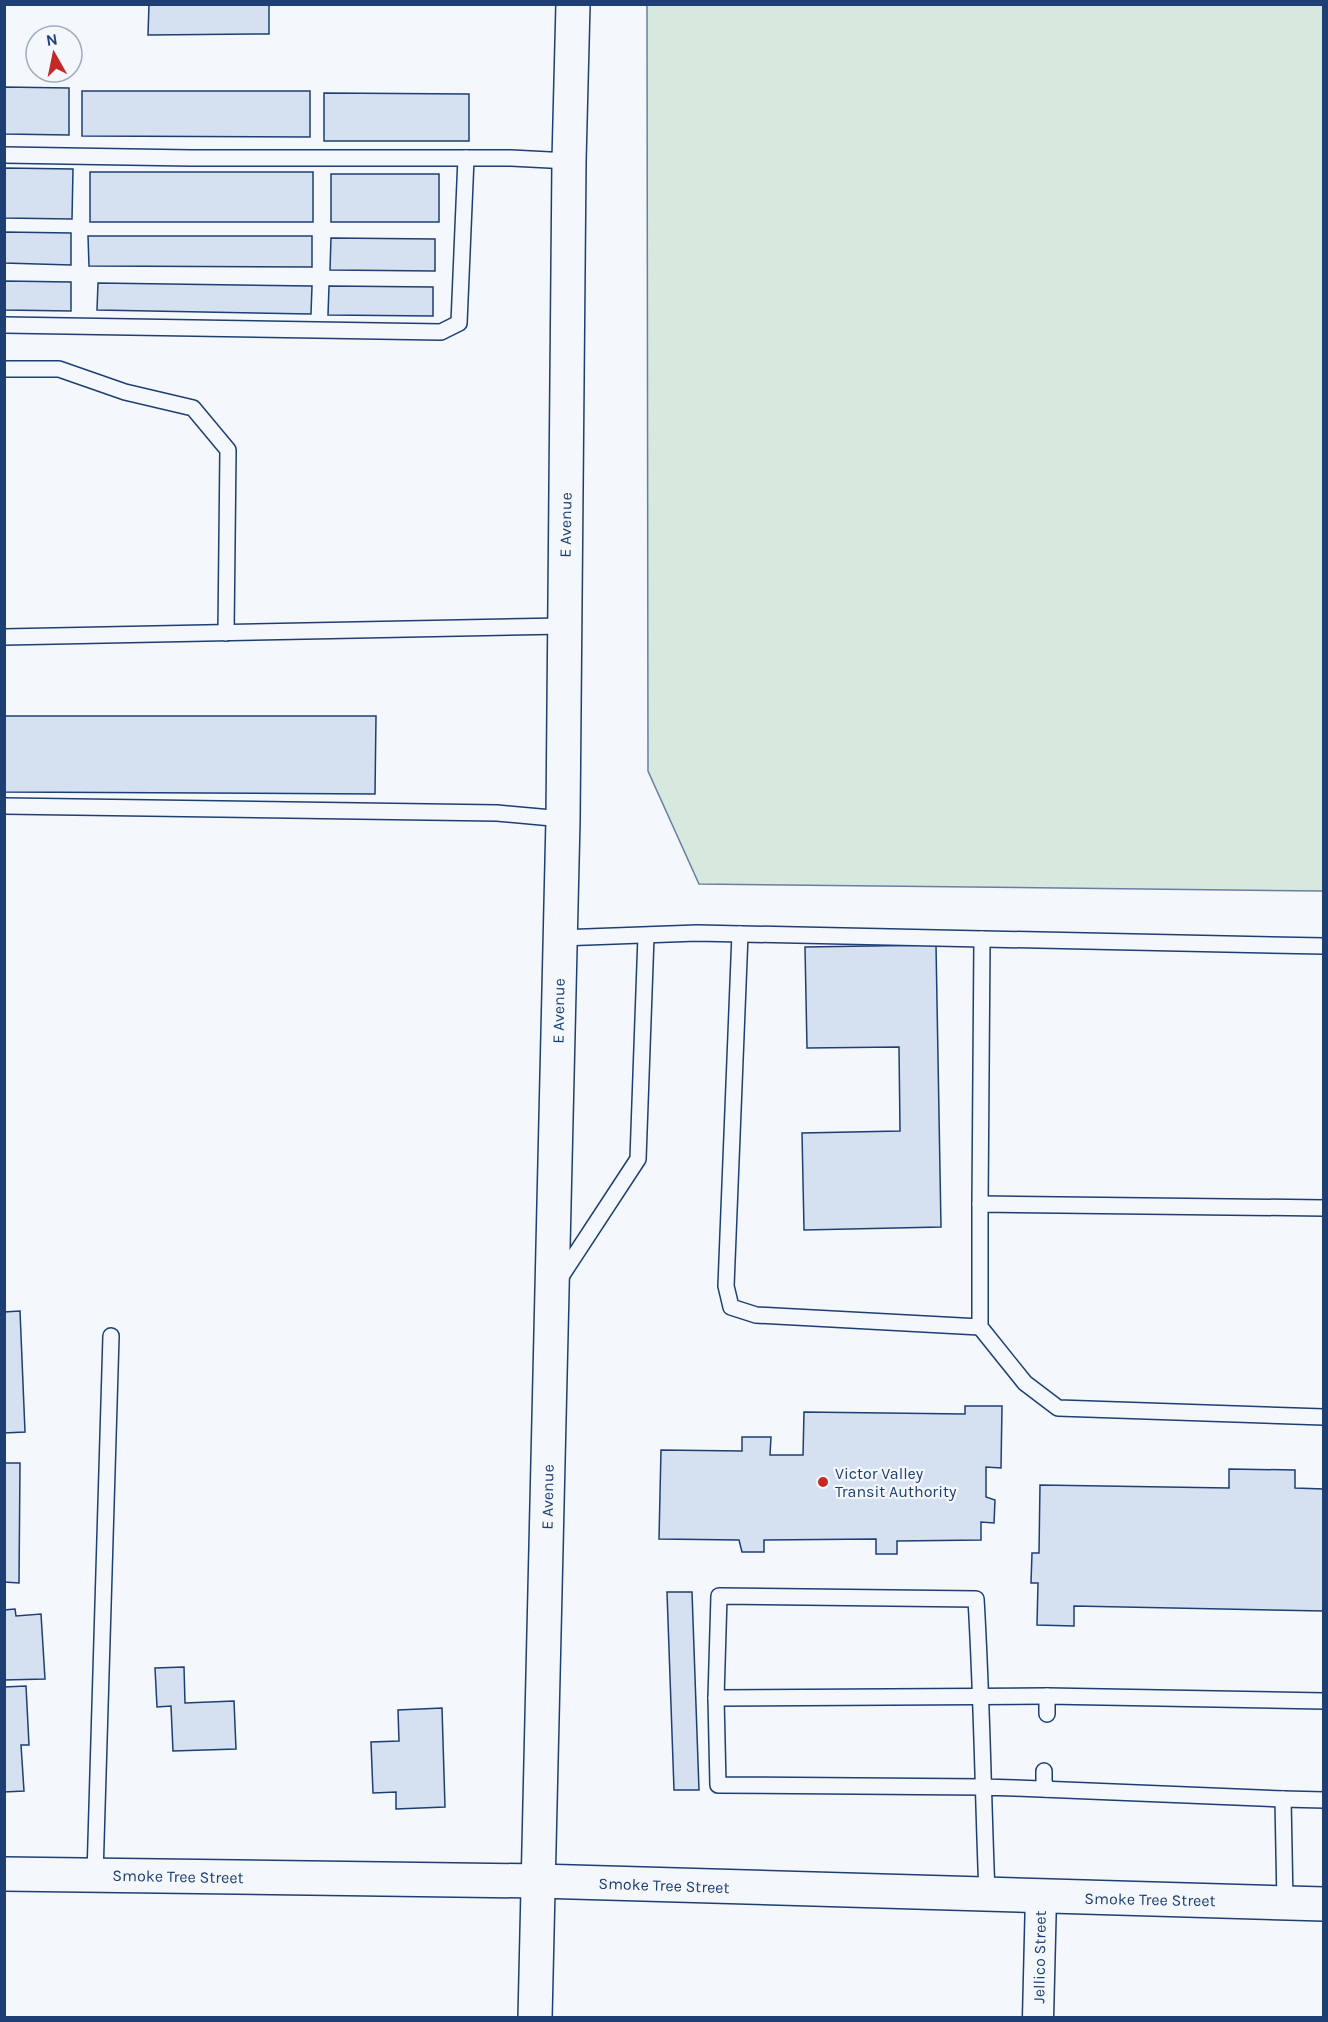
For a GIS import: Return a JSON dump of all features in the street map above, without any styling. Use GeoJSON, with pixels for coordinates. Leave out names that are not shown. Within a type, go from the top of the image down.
{"type":"FeatureCollection","features":[{"type":"Feature","properties":{"kind":"street","name":"E Avenue"},"geometry":{"type":"LineString","coordinates":[[535,2018],[563,819],[569,161],[573,4]]}},
{"type":"Feature","properties":{"kind":"street","name":"Smoke Tree Street"},"geometry":{"type":"LineString","coordinates":[[4,1874],[538,1881],[1323,1904]]}},
{"type":"Feature","properties":{"kind":"street","name":"Jellico Street"},"geometry":{"type":"LineString","coordinates":[[1038,2018],[1041,1896]]}},
{"type":"Feature","properties":{"kind":"lane"},"geometry":{"type":"LineString","coordinates":[[4,155],[466,158],[569,161]]}},
{"type":"Feature","properties":{"kind":"lane"},"geometry":{"type":"LineString","coordinates":[[4,325],[441,332],[459,322],[466,158]]}},
{"type":"Feature","properties":{"kind":"lane"},"geometry":{"type":"LineString","coordinates":[[4,369],[59,369],[124,392],[193,408],[228,450],[226,633]]}},
{"type":"Feature","properties":{"kind":"lane"},"geometry":{"type":"LineString","coordinates":[[4,637],[564,626]]}},
{"type":"Feature","properties":{"kind":"lane"},"geometry":{"type":"LineString","coordinates":[[4,806],[497,813],[563,819]]}},
{"type":"Feature","properties":{"kind":"lane"},"geometry":{"type":"LineString","coordinates":[[559,938],[697,933],[1323,946]]}},
{"type":"Feature","properties":{"kind":"lane"},"geometry":{"type":"LineString","coordinates":[[740,934],[726,1286],[731,1306],[756,1315],[980,1327]]}},
{"type":"Feature","properties":{"kind":"lane"},"geometry":{"type":"LineString","coordinates":[[551,1292],[638,1159],[646,936]]}},
{"type":"Feature","properties":{"kind":"lane"},"geometry":{"type":"LineString","coordinates":[[982,939],[980,1327],[1025,1383],[1058,1408],[1323,1417]]}},
{"type":"Feature","properties":{"kind":"lane"},"geometry":{"type":"LineString","coordinates":[[980,1204],[1323,1208]]}},
{"type":"Feature","properties":{"kind":"lane"},"geometry":{"type":"LineString","coordinates":[[95,1875],[111,1336]]}},
{"type":"Feature","properties":{"kind":"lane"},"geometry":{"type":"LineString","coordinates":[[987,1894],[983,1787],[982,1697],[976,1599],[719,1596],[716,1698],[718,1785],[983,1787],[1323,1800]]}},
{"type":"Feature","properties":{"kind":"lane"},"geometry":{"type":"LineString","coordinates":[[1047,1696],[1047,1714]]}},
{"type":"Feature","properties":{"kind":"lane"},"geometry":{"type":"LineString","coordinates":[[716,1698],[1047,1696],[1323,1701]]}},
{"type":"Feature","properties":{"kind":"lane"},"geometry":{"type":"LineString","coordinates":[[1044,1771],[1044,1782],[1047,1789]]}},
{"type":"Feature","properties":{"kind":"lane"},"geometry":{"type":"LineString","coordinates":[[1283,1799],[1285,1903]]}},
{"type":"Feature","properties":{"kind":"shaded area"},"geometry":{"type":"Polygon","coordinates":[[[647,5],[1323,5],[1323,891],[699,884],[648,771],[647,5]]]}},
{"type":"Feature","properties":{"kind":"building"},"geometry":{"type":"Polygon","coordinates":[[[149,4],[269,4],[269,34],[148,35],[149,4]]]}},
{"type":"Feature","properties":{"kind":"building"},"geometry":{"type":"Polygon","coordinates":[[[4,87],[69,88],[69,135],[4,134],[4,87]]]}},
{"type":"Feature","properties":{"kind":"building"},"geometry":{"type":"Polygon","coordinates":[[[82,91],[310,91],[310,137],[82,136],[82,91]]]}},
{"type":"Feature","properties":{"kind":"building"},"geometry":{"type":"Polygon","coordinates":[[[324,93],[469,94],[469,141],[324,141],[324,93]]]}},
{"type":"Feature","properties":{"kind":"building"},"geometry":{"type":"Polygon","coordinates":[[[4,168],[73,169],[72,219],[4,218],[4,168]]]}},
{"type":"Feature","properties":{"kind":"building"},"geometry":{"type":"Polygon","coordinates":[[[90,172],[313,172],[313,222],[90,222],[90,172]]]}},
{"type":"Feature","properties":{"kind":"building"},"geometry":{"type":"Polygon","coordinates":[[[331,174],[439,174],[439,222],[331,222],[331,174]]]}},
{"type":"Feature","properties":{"kind":"building"},"geometry":{"type":"Polygon","coordinates":[[[4,232],[71,233],[71,265],[4,263],[4,232]]]}},
{"type":"Feature","properties":{"kind":"building"},"geometry":{"type":"Polygon","coordinates":[[[88,236],[312,236],[312,267],[89,266],[88,236]]]}},
{"type":"Feature","properties":{"kind":"building"},"geometry":{"type":"Polygon","coordinates":[[[331,238],[435,239],[435,271],[330,270],[331,238]]]}},
{"type":"Feature","properties":{"kind":"building"},"geometry":{"type":"Polygon","coordinates":[[[4,281],[71,282],[71,311],[4,310],[4,281]]]}},
{"type":"Feature","properties":{"kind":"building"},"geometry":{"type":"Polygon","coordinates":[[[98,283],[312,286],[311,314],[97,310],[98,283]]]}},
{"type":"Feature","properties":{"kind":"building"},"geometry":{"type":"Polygon","coordinates":[[[329,286],[433,287],[433,316],[328,315],[329,286]]]}},
{"type":"Feature","properties":{"kind":"building"},"geometry":{"type":"Polygon","coordinates":[[[4,716],[376,716],[375,794],[4,792],[4,716]]]}},
{"type":"Feature","properties":{"kind":"building"},"geometry":{"type":"Polygon","coordinates":[[[936,945],[941,1227],[804,1230],[802,1133],[900,1131],[899,1047],[807,1048],[805,947],[936,945]]]}},
{"type":"Feature","properties":{"kind":"building"},"geometry":{"type":"Polygon","coordinates":[[[20,1311],[25,1432],[4,1433],[4,1312],[20,1311]]]}},
{"type":"Feature","properties":{"kind":"building","name":"Victor Valley Transit Authority"},"geometry":{"type":"Polygon","coordinates":[[[965,1406],[1002,1406],[1001,1468],[986,1467],[986,1497],[995,1500],[994,1523],[981,1522],[981,1540],[897,1541],[897,1554],[876,1554],[876,1539],[764,1540],[764,1552],[742,1552],[739,1540],[659,1539],[661,1450],[742,1451],[742,1437],[771,1437],[770,1455],[803,1455],[804,1412],[965,1414],[965,1406]]]}},
{"type":"Feature","properties":{"kind":"building"},"geometry":{"type":"Polygon","coordinates":[[[4,1463],[20,1463],[19,1583],[4,1582],[4,1463]]]}},
{"type":"Feature","properties":{"kind":"building"},"geometry":{"type":"Polygon","coordinates":[[[1229,1469],[1295,1470],[1295,1488],[1324,1489],[1324,1611],[1074,1606],[1074,1626],[1037,1625],[1038,1583],[1031,1583],[1032,1553],[1039,1553],[1040,1485],[1229,1488],[1229,1469]]]}},
{"type":"Feature","properties":{"kind":"building"},"geometry":{"type":"Polygon","coordinates":[[[667,1592],[692,1592],[699,1790],[674,1790],[667,1592]]]}},
{"type":"Feature","properties":{"kind":"building"},"geometry":{"type":"Polygon","coordinates":[[[15,1609],[16,1616],[41,1614],[45,1679],[4,1680],[4,1610],[15,1609]]]}},
{"type":"Feature","properties":{"kind":"building"},"geometry":{"type":"Polygon","coordinates":[[[184,1667],[185,1703],[234,1701],[236,1749],[173,1751],[171,1706],[157,1707],[155,1668],[184,1667]]]}},
{"type":"Feature","properties":{"kind":"building"},"geometry":{"type":"Polygon","coordinates":[[[26,1686],[29,1745],[21,1745],[24,1791],[4,1792],[4,1687],[26,1686]]]}},
{"type":"Feature","properties":{"kind":"building"},"geometry":{"type":"Polygon","coordinates":[[[442,1708],[445,1807],[396,1809],[396,1792],[373,1793],[371,1742],[399,1741],[398,1710],[442,1708]]]}},
{"type":"Feature","properties":{"kind":"place","name":"Victor Valley Transit Authority"},"geometry":{"type":"Point","coordinates":[823,1482]}}]}
